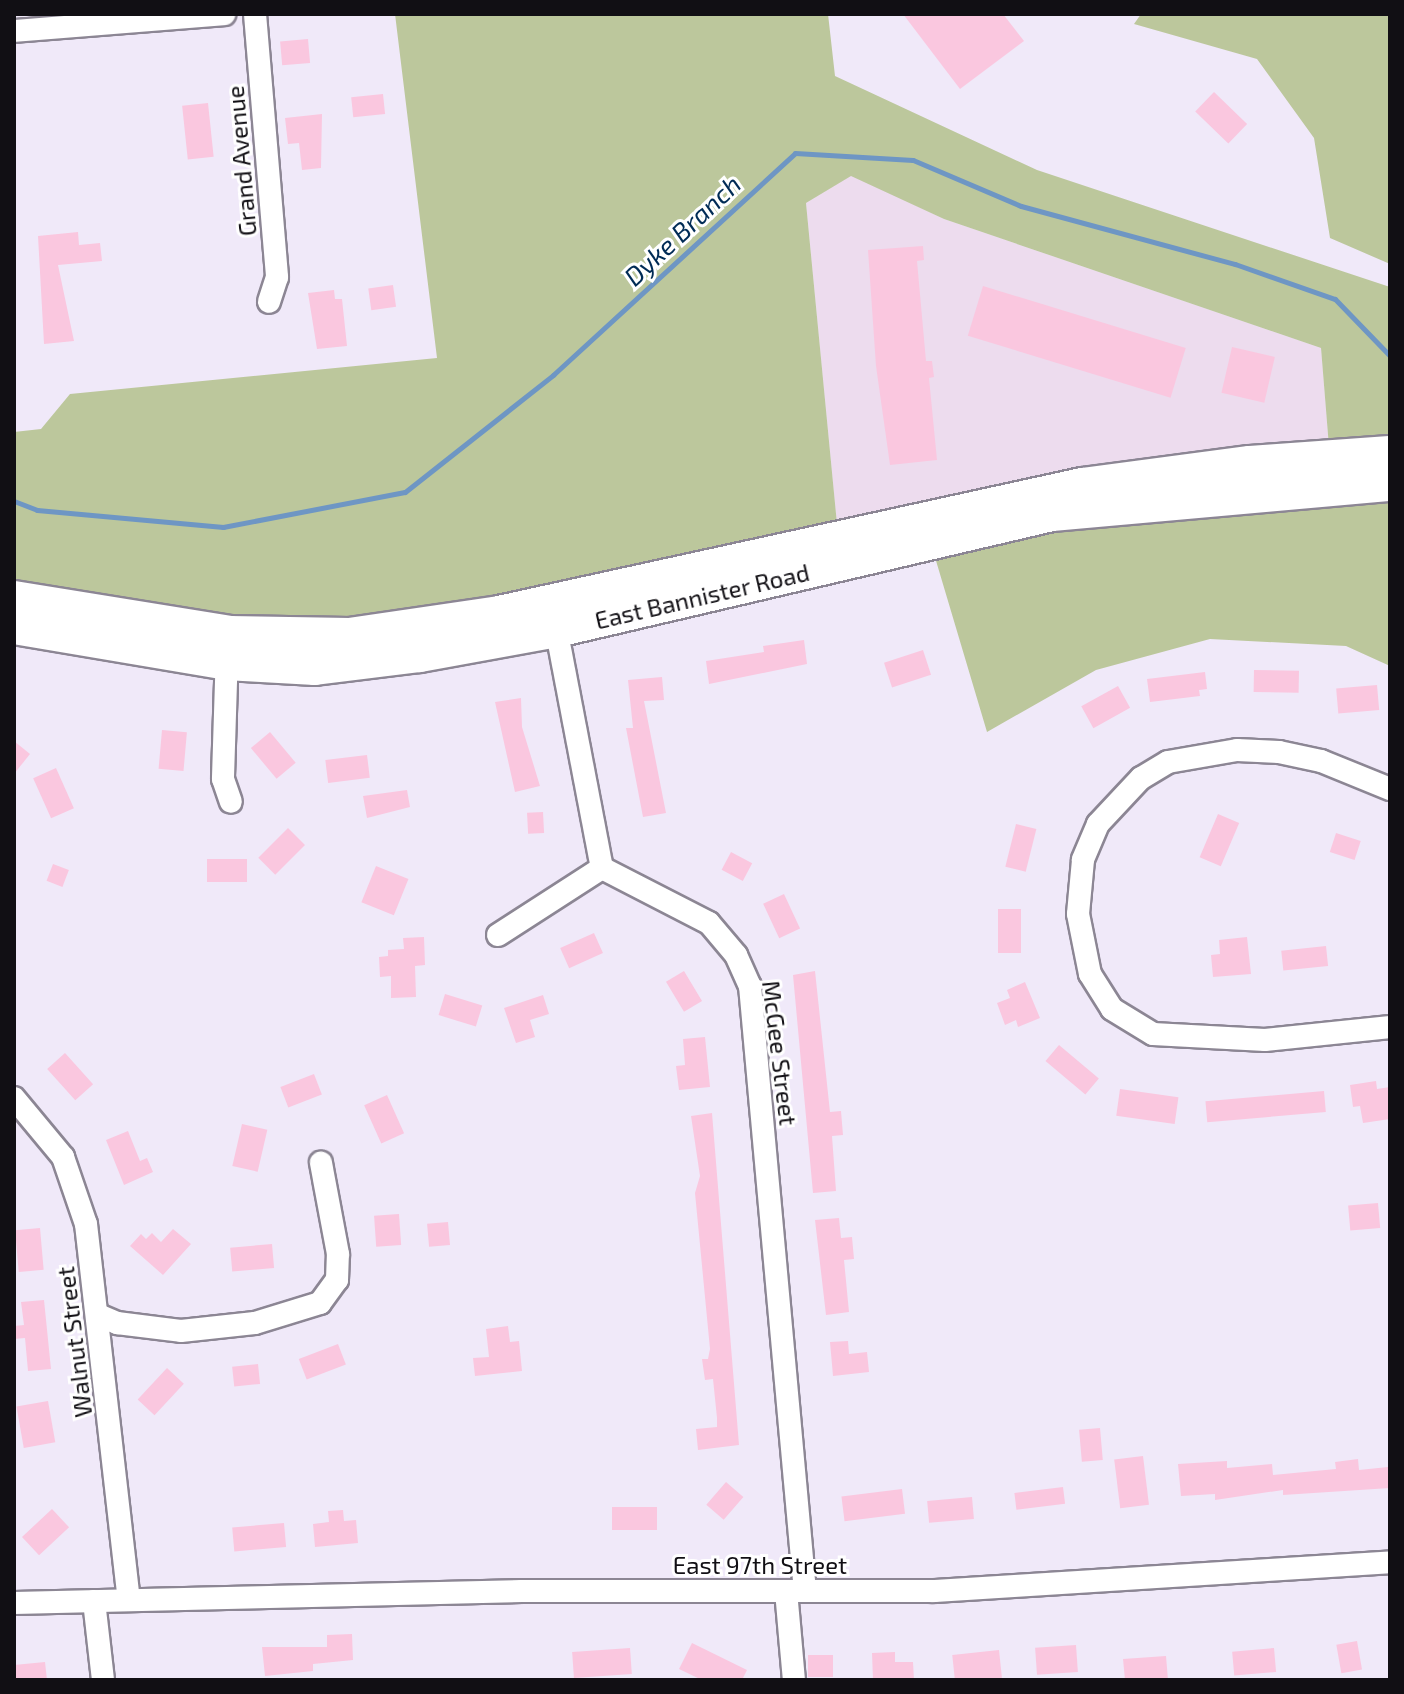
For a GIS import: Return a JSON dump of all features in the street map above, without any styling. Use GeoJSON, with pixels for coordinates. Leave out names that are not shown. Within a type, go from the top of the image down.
{"type":"FeatureCollection","features":[{"type":"Feature","properties":{"kind":"main road","name":"East Bannister Road"},"geometry":{"type":"LineString","coordinates":[[553,615],[1082,485],[1250,463],[1390,453]]}},
{"type":"Feature","properties":{"kind":"main road","name":"East Bannister Road"},"geometry":{"type":"LineString","coordinates":[[14,598],[315,668],[553,615],[1052,514],[1390,484]]}},
{"type":"Feature","properties":{"kind":"main road","name":"East Bannister Road"},"geometry":{"type":"LineString","coordinates":[[14,627],[228,648]]}},
{"type":"Feature","properties":{"kind":"street"},"geometry":{"type":"LineString","coordinates":[[14,31],[224,14]]}},
{"type":"Feature","properties":{"kind":"street","name":"Grand Avenue"},"geometry":{"type":"LineString","coordinates":[[255,14],[277,277],[269,302]]}},
{"type":"Feature","properties":{"kind":"street"},"geometry":{"type":"LineString","coordinates":[[498,935],[602,868],[553,615]]}},
{"type":"Feature","properties":{"kind":"street"},"geometry":{"type":"LineString","coordinates":[[228,648],[223,779],[231,802]]}},
{"type":"Feature","properties":{"kind":"street"},"geometry":{"type":"LineString","coordinates":[[1390,789],[1321,761],[1279,752],[1199,753],[1168,762],[1129,788],[1098,824],[1083,860],[1078,914],[1090,974],[1112,1009],[1153,1034],[1265,1040],[1390,1027]]}},
{"type":"Feature","properties":{"kind":"street","name":"McGee Street"},"geometry":{"type":"LineString","coordinates":[[602,868],[709,923],[736,955],[750,986],[795,1591],[794,1680]]}},
{"type":"Feature","properties":{"kind":"street","name":"Walnut Street"},"geometry":{"type":"LineString","coordinates":[[14,1098],[50,1137],[76,1186],[98,1315],[129,1600]]}},
{"type":"Feature","properties":{"kind":"street"},"geometry":{"type":"LineString","coordinates":[[98,1315],[117,1323],[181,1331],[255,1323],[320,1303],[337,1280],[338,1254],[321,1163]]}},
{"type":"Feature","properties":{"kind":"street","name":"East 97th Street"},"geometry":{"type":"LineString","coordinates":[[94,1601],[934,1591],[1390,1562]]}},
{"type":"Feature","properties":{"kind":"street"},"geometry":{"type":"LineString","coordinates":[[14,1603],[94,1601],[103,1680]]}},
{"type":"Feature","properties":{"kind":"shaded area"},"geometry":{"type":"Polygon","coordinates":[[[852,175],[944,219],[1321,348],[1329,447],[837,524],[806,203],[852,175]]]}},
{"type":"Feature","properties":{"kind":"green space"},"geometry":{"type":"Polygon","coordinates":[[[395,14],[828,14],[835,76],[1037,170],[1390,287],[1390,443],[1329,447],[1321,348],[944,219],[851,176],[806,203],[837,524],[395,618],[254,622],[14,586],[14,432],[41,429],[70,394],[437,358],[395,14]]]}},
{"type":"Feature","properties":{"kind":"green space"},"geometry":{"type":"Polygon","coordinates":[[[1141,14],[1390,14],[1390,264],[1330,238],[1314,138],[1257,59],[1134,24],[1141,14]]]}},
{"type":"Feature","properties":{"kind":"green space"},"geometry":{"type":"Polygon","coordinates":[[[1390,499],[1390,666],[1346,646],[1210,639],[1096,670],[987,732],[934,554],[1059,529],[1390,499]]]}},
{"type":"Feature","properties":{"kind":"building"},"geometry":{"type":"Polygon","coordinates":[[[903,14],[1003,14],[1024,41],[960,89],[903,14]]]}},
{"type":"Feature","properties":{"kind":"building"},"geometry":{"type":"Polygon","coordinates":[[[308,39],[310,63],[282,65],[280,41],[308,39]]]}},
{"type":"Feature","properties":{"kind":"building"},"geometry":{"type":"Polygon","coordinates":[[[1214,92],[1247,124],[1228,143],[1195,111],[1214,92]]]}},
{"type":"Feature","properties":{"kind":"building"},"geometry":{"type":"Polygon","coordinates":[[[383,94],[385,114],[353,117],[351,97],[383,94]]]}},
{"type":"Feature","properties":{"kind":"building"},"geometry":{"type":"Polygon","coordinates":[[[208,103],[214,157],[188,159],[182,106],[208,103]]]}},
{"type":"Feature","properties":{"kind":"building"},"geometry":{"type":"Polygon","coordinates":[[[322,114],[321,168],[302,170],[299,143],[288,144],[285,118],[322,114]]]}},
{"type":"Feature","properties":{"kind":"building"},"geometry":{"type":"Polygon","coordinates":[[[78,232],[79,245],[100,243],[102,261],[58,265],[74,341],[44,344],[38,236],[78,232]]]}},
{"type":"Feature","properties":{"kind":"building"},"geometry":{"type":"Polygon","coordinates":[[[923,246],[924,260],[917,261],[926,361],[932,361],[934,377],[929,378],[937,460],[890,465],[876,366],[868,250],[923,246]]]}},
{"type":"Feature","properties":{"kind":"building"},"geometry":{"type":"Polygon","coordinates":[[[393,285],[396,307],[371,310],[368,288],[393,285]]]}},
{"type":"Feature","properties":{"kind":"building"},"geometry":{"type":"Polygon","coordinates":[[[983,286],[1186,348],[1171,398],[968,336],[983,286]]]}},
{"type":"Feature","properties":{"kind":"building"},"geometry":{"type":"Polygon","coordinates":[[[334,290],[335,299],[342,299],[347,346],[317,349],[308,293],[334,290]]]}},
{"type":"Feature","properties":{"kind":"building"},"geometry":{"type":"Polygon","coordinates":[[[1232,347],[1275,357],[1264,403],[1221,393],[1232,347]]]}},
{"type":"Feature","properties":{"kind":"building"},"geometry":{"type":"Polygon","coordinates":[[[804,640],[807,664],[709,684],[706,661],[764,652],[763,646],[804,640]]]}},
{"type":"Feature","properties":{"kind":"building"},"geometry":{"type":"Polygon","coordinates":[[[923,650],[931,675],[892,687],[884,663],[923,650]]]}},
{"type":"Feature","properties":{"kind":"building"},"geometry":{"type":"Polygon","coordinates":[[[1254,670],[1299,671],[1299,693],[1254,692],[1254,670]]]}},
{"type":"Feature","properties":{"kind":"building"},"geometry":{"type":"Polygon","coordinates":[[[1205,672],[1207,689],[1199,690],[1200,696],[1150,702],[1147,679],[1205,672]]]}},
{"type":"Feature","properties":{"kind":"building"},"geometry":{"type":"Polygon","coordinates":[[[662,677],[664,700],[644,701],[666,813],[643,817],[626,728],[633,728],[628,680],[662,677]]]}},
{"type":"Feature","properties":{"kind":"building"},"geometry":{"type":"Polygon","coordinates":[[[1377,685],[1379,710],[1338,713],[1336,689],[1377,685]]]}},
{"type":"Feature","properties":{"kind":"building"},"geometry":{"type":"Polygon","coordinates":[[[1118,686],[1130,708],[1093,728],[1081,706],[1118,686]]]}},
{"type":"Feature","properties":{"kind":"building"},"geometry":{"type":"Polygon","coordinates":[[[521,698],[522,727],[540,786],[515,792],[495,702],[521,698]]]}},
{"type":"Feature","properties":{"kind":"building"},"geometry":{"type":"Polygon","coordinates":[[[162,730],[187,732],[184,771],[159,769],[162,730]]]}},
{"type":"Feature","properties":{"kind":"building"},"geometry":{"type":"Polygon","coordinates":[[[270,732],[296,763],[277,779],[251,748],[270,732]]]}},
{"type":"Feature","properties":{"kind":"building"},"geometry":{"type":"Polygon","coordinates":[[[14,741],[30,754],[14,774],[14,741]]]}},
{"type":"Feature","properties":{"kind":"building"},"geometry":{"type":"Polygon","coordinates":[[[367,755],[370,778],[328,783],[325,760],[367,755]]]}},
{"type":"Feature","properties":{"kind":"building"},"geometry":{"type":"Polygon","coordinates":[[[56,768],[74,808],[51,818],[33,778],[56,768]]]}},
{"type":"Feature","properties":{"kind":"building"},"geometry":{"type":"Polygon","coordinates":[[[407,790],[410,807],[367,818],[363,796],[407,790]]]}},
{"type":"Feature","properties":{"kind":"building"},"geometry":{"type":"Polygon","coordinates":[[[543,812],[544,833],[528,834],[527,813],[543,812]]]}},
{"type":"Feature","properties":{"kind":"building"},"geometry":{"type":"Polygon","coordinates":[[[1218,814],[1239,823],[1221,866],[1200,857],[1218,814]]]}},
{"type":"Feature","properties":{"kind":"building"},"geometry":{"type":"Polygon","coordinates":[[[1016,824],[1036,829],[1026,872],[1005,867],[1016,824]]]}},
{"type":"Feature","properties":{"kind":"building"},"geometry":{"type":"Polygon","coordinates":[[[288,828],[305,845],[275,875],[258,858],[288,828]]]}},
{"type":"Feature","properties":{"kind":"building"},"geometry":{"type":"Polygon","coordinates":[[[1336,833],[1361,841],[1355,860],[1330,852],[1336,833]]]}},
{"type":"Feature","properties":{"kind":"building"},"geometry":{"type":"Polygon","coordinates":[[[731,852],[752,863],[743,881],[722,870],[731,852]]]}},
{"type":"Feature","properties":{"kind":"building"},"geometry":{"type":"Polygon","coordinates":[[[207,859],[247,859],[247,882],[207,882],[207,859]]]}},
{"type":"Feature","properties":{"kind":"building"},"geometry":{"type":"Polygon","coordinates":[[[53,864],[69,870],[62,887],[47,881],[53,864]]]}},
{"type":"Feature","properties":{"kind":"building"},"geometry":{"type":"Polygon","coordinates":[[[376,866],[408,879],[394,915],[361,902],[376,866]]]}},
{"type":"Feature","properties":{"kind":"building"},"geometry":{"type":"Polygon","coordinates":[[[784,894],[800,928],[779,938],[763,904],[784,894]]]}},
{"type":"Feature","properties":{"kind":"building"},"geometry":{"type":"Polygon","coordinates":[[[998,909],[1021,909],[1021,953],[998,953],[998,909]]]}},
{"type":"Feature","properties":{"kind":"building"},"geometry":{"type":"Polygon","coordinates":[[[594,933],[603,953],[569,968],[560,948],[594,933]]]}},
{"type":"Feature","properties":{"kind":"building"},"geometry":{"type":"Polygon","coordinates":[[[424,937],[425,965],[415,966],[416,997],[391,998],[391,976],[380,977],[379,957],[388,956],[388,950],[404,949],[403,938],[424,937]]]}},
{"type":"Feature","properties":{"kind":"building"},"geometry":{"type":"Polygon","coordinates":[[[1247,937],[1251,974],[1213,977],[1211,955],[1220,954],[1219,940],[1247,937]]]}},
{"type":"Feature","properties":{"kind":"building"},"geometry":{"type":"Polygon","coordinates":[[[1326,946],[1328,966],[1283,971],[1281,951],[1326,946]]]}},
{"type":"Feature","properties":{"kind":"building"},"geometry":{"type":"Polygon","coordinates":[[[684,971],[702,1001],[684,1012],[666,982],[684,971]]]}},
{"type":"Feature","properties":{"kind":"building"},"geometry":{"type":"Polygon","coordinates":[[[815,971],[830,1112],[841,1111],[843,1135],[832,1136],[836,1191],[813,1193],[793,975],[815,971]]]}},
{"type":"Feature","properties":{"kind":"building"},"geometry":{"type":"Polygon","coordinates":[[[1025,982],[1040,1018],[1018,1027],[1016,1020],[1005,1025],[997,1003],[1010,998],[1007,990],[1025,982]]]}},
{"type":"Feature","properties":{"kind":"building"},"geometry":{"type":"Polygon","coordinates":[[[445,994],[482,1005],[476,1026],[439,1015],[445,994]]]}},
{"type":"Feature","properties":{"kind":"building"},"geometry":{"type":"Polygon","coordinates":[[[543,995],[549,1014],[530,1020],[535,1037],[516,1043],[504,1008],[543,995]]]}},
{"type":"Feature","properties":{"kind":"building"},"geometry":{"type":"Polygon","coordinates":[[[705,1037],[710,1087],[679,1090],[676,1066],[685,1065],[683,1039],[705,1037]]]}},
{"type":"Feature","properties":{"kind":"building"},"geometry":{"type":"Polygon","coordinates":[[[1059,1045],[1099,1078],[1085,1095],[1046,1061],[1059,1045]]]}},
{"type":"Feature","properties":{"kind":"building"},"geometry":{"type":"Polygon","coordinates":[[[65,1053],[93,1084],[75,1100],[47,1069],[65,1053]]]}},
{"type":"Feature","properties":{"kind":"building"},"geometry":{"type":"Polygon","coordinates":[[[314,1074],[322,1095],[288,1107],[280,1087],[314,1074]]]}},
{"type":"Feature","properties":{"kind":"building"},"geometry":{"type":"Polygon","coordinates":[[[1376,1081],[1377,1089],[1390,1087],[1390,1119],[1363,1123],[1360,1106],[1353,1107],[1350,1085],[1376,1081]]]}},
{"type":"Feature","properties":{"kind":"building"},"geometry":{"type":"Polygon","coordinates":[[[1120,1089],[1178,1097],[1175,1124],[1116,1116],[1120,1089]]]}},
{"type":"Feature","properties":{"kind":"building"},"geometry":{"type":"Polygon","coordinates":[[[1324,1091],[1326,1112],[1207,1122],[1205,1101],[1324,1091]]]}},
{"type":"Feature","properties":{"kind":"building"},"geometry":{"type":"Polygon","coordinates":[[[387,1095],[404,1133],[381,1144],[364,1105],[387,1095]]]}},
{"type":"Feature","properties":{"kind":"building"},"geometry":{"type":"Polygon","coordinates":[[[712,1113],[739,1445],[698,1450],[696,1429],[717,1427],[717,1418],[713,1379],[705,1380],[702,1359],[708,1359],[710,1349],[695,1193],[700,1176],[691,1116],[712,1113]]]}},
{"type":"Feature","properties":{"kind":"building"},"geometry":{"type":"Polygon","coordinates":[[[242,1124],[267,1130],[258,1172],[232,1166],[242,1124]]]}},
{"type":"Feature","properties":{"kind":"building"},"geometry":{"type":"Polygon","coordinates":[[[128,1131],[140,1161],[147,1158],[153,1172],[124,1185],[106,1140],[128,1131]]]}},
{"type":"Feature","properties":{"kind":"building"},"geometry":{"type":"Polygon","coordinates":[[[1378,1203],[1380,1228],[1350,1231],[1348,1206],[1378,1203]]]}},
{"type":"Feature","properties":{"kind":"building"},"geometry":{"type":"Polygon","coordinates":[[[399,1214],[401,1245],[376,1247],[374,1216],[399,1214]]]}},
{"type":"Feature","properties":{"kind":"building"},"geometry":{"type":"Polygon","coordinates":[[[839,1218],[841,1238],[852,1237],[854,1259],[844,1260],[849,1312],[826,1315],[815,1220],[839,1218]]]}},
{"type":"Feature","properties":{"kind":"building"},"geometry":{"type":"Polygon","coordinates":[[[448,1222],[450,1245],[429,1247],[427,1224],[448,1222]]]}},
{"type":"Feature","properties":{"kind":"building"},"geometry":{"type":"Polygon","coordinates":[[[40,1228],[44,1270],[19,1272],[15,1230],[40,1228]]]}},
{"type":"Feature","properties":{"kind":"building"},"geometry":{"type":"Polygon","coordinates":[[[173,1229],[191,1244],[163,1275],[130,1246],[141,1234],[146,1239],[152,1233],[161,1242],[173,1229]]]}},
{"type":"Feature","properties":{"kind":"building"},"geometry":{"type":"Polygon","coordinates":[[[272,1244],[274,1268],[232,1272],[230,1248],[272,1244]]]}},
{"type":"Feature","properties":{"kind":"building"},"geometry":{"type":"Polygon","coordinates":[[[44,1300],[51,1369],[28,1371],[25,1338],[14,1339],[14,1326],[24,1325],[21,1302],[44,1300]]]}},
{"type":"Feature","properties":{"kind":"building"},"geometry":{"type":"Polygon","coordinates":[[[508,1326],[510,1342],[519,1341],[522,1371],[475,1376],[473,1358],[489,1357],[486,1329],[508,1326]]]}},
{"type":"Feature","properties":{"kind":"building"},"geometry":{"type":"Polygon","coordinates":[[[848,1341],[849,1354],[867,1352],[869,1372],[833,1376],[830,1342],[848,1341]]]}},
{"type":"Feature","properties":{"kind":"building"},"geometry":{"type":"Polygon","coordinates":[[[338,1344],[346,1365],[307,1380],[299,1359],[338,1344]]]}},
{"type":"Feature","properties":{"kind":"building"},"geometry":{"type":"Polygon","coordinates":[[[258,1364],[260,1384],[234,1387],[232,1367],[258,1364]]]}},
{"type":"Feature","properties":{"kind":"building"},"geometry":{"type":"Polygon","coordinates":[[[167,1368],[184,1384],[154,1415],[138,1399],[167,1368]]]}},
{"type":"Feature","properties":{"kind":"building"},"geometry":{"type":"Polygon","coordinates":[[[48,1401],[55,1442],[24,1448],[16,1407],[48,1401]]]}},
{"type":"Feature","properties":{"kind":"building"},"geometry":{"type":"Polygon","coordinates":[[[1100,1428],[1103,1460],[1082,1462],[1079,1430],[1100,1428]]]}},
{"type":"Feature","properties":{"kind":"building"},"geometry":{"type":"Polygon","coordinates":[[[1143,1456],[1149,1505],[1120,1508],[1114,1460],[1143,1456]]]}},
{"type":"Feature","properties":{"kind":"building"},"geometry":{"type":"Polygon","coordinates":[[[1358,1459],[1359,1470],[1388,1467],[1390,1488],[1283,1495],[1283,1490],[1215,1500],[1215,1494],[1181,1496],[1178,1464],[1227,1461],[1227,1468],[1272,1464],[1273,1475],[1336,1469],[1335,1462],[1358,1459]]]}},
{"type":"Feature","properties":{"kind":"building"},"geometry":{"type":"Polygon","coordinates":[[[726,1482],[743,1497],[724,1520],[706,1505],[726,1482]]]}},
{"type":"Feature","properties":{"kind":"building"},"geometry":{"type":"Polygon","coordinates":[[[1063,1487],[1065,1504],[1016,1510],[1014,1493],[1063,1487]]]}},
{"type":"Feature","properties":{"kind":"building"},"geometry":{"type":"Polygon","coordinates":[[[902,1489],[905,1514],[845,1521],[841,1496],[902,1489]]]}},
{"type":"Feature","properties":{"kind":"building"},"geometry":{"type":"Polygon","coordinates":[[[972,1497],[974,1519],[929,1523],[927,1501],[972,1497]]]}},
{"type":"Feature","properties":{"kind":"building"},"geometry":{"type":"Polygon","coordinates":[[[612,1507],[657,1507],[657,1530],[612,1530],[612,1507]]]}},
{"type":"Feature","properties":{"kind":"building"},"geometry":{"type":"Polygon","coordinates":[[[52,1509],[69,1527],[39,1555],[22,1537],[52,1509]]]}},
{"type":"Feature","properties":{"kind":"building"},"geometry":{"type":"Polygon","coordinates":[[[343,1510],[344,1521],[356,1520],[358,1543],[315,1547],[313,1524],[329,1522],[328,1511],[343,1510]]]}},
{"type":"Feature","properties":{"kind":"building"},"geometry":{"type":"Polygon","coordinates":[[[284,1523],[286,1547],[234,1551],[232,1528],[284,1523]]]}},
{"type":"Feature","properties":{"kind":"building"},"geometry":{"type":"Polygon","coordinates":[[[352,1634],[353,1660],[313,1664],[313,1671],[265,1676],[262,1647],[327,1647],[327,1635],[352,1634]]]}},
{"type":"Feature","properties":{"kind":"building"},"geometry":{"type":"Polygon","coordinates":[[[1357,1641],[1362,1670],[1341,1673],[1336,1645],[1357,1641]]]}},
{"type":"Feature","properties":{"kind":"building"},"geometry":{"type":"Polygon","coordinates":[[[692,1643],[747,1670],[742,1680],[702,1680],[679,1669],[692,1643]]]}},
{"type":"Feature","properties":{"kind":"building"},"geometry":{"type":"Polygon","coordinates":[[[1076,1645],[1078,1672],[1037,1675],[1035,1648],[1076,1645]]]}},
{"type":"Feature","properties":{"kind":"building"},"geometry":{"type":"Polygon","coordinates":[[[630,1648],[632,1674],[574,1678],[572,1652],[630,1648]]]}},
{"type":"Feature","properties":{"kind":"building"},"geometry":{"type":"Polygon","coordinates":[[[1274,1648],[1276,1672],[1234,1676],[1232,1652],[1274,1648]]]}},
{"type":"Feature","properties":{"kind":"building"},"geometry":{"type":"Polygon","coordinates":[[[999,1650],[1002,1678],[955,1680],[952,1655],[999,1650]]]}},
{"type":"Feature","properties":{"kind":"building"},"geometry":{"type":"Polygon","coordinates":[[[895,1652],[895,1662],[913,1662],[914,1680],[873,1680],[872,1653],[895,1652]]]}},
{"type":"Feature","properties":{"kind":"building"},"geometry":{"type":"Polygon","coordinates":[[[808,1655],[833,1655],[833,1677],[808,1677],[808,1655]]]}},
{"type":"Feature","properties":{"kind":"building"},"geometry":{"type":"Polygon","coordinates":[[[1166,1656],[1168,1680],[1125,1680],[1123,1659],[1166,1656]]]}},
{"type":"Feature","properties":{"kind":"building"},"geometry":{"type":"Polygon","coordinates":[[[45,1662],[47,1680],[14,1680],[14,1665],[45,1662]]]}},
{"type":"Feature","properties":{"kind":"waterway","name":"Dyke Branch"},"geometry":{"type":"LineString","coordinates":[[14,501],[37,510],[223,527],[405,492],[553,375],[795,153],[913,160],[1021,206],[1235,264],[1335,299],[1390,356]]}}]}
